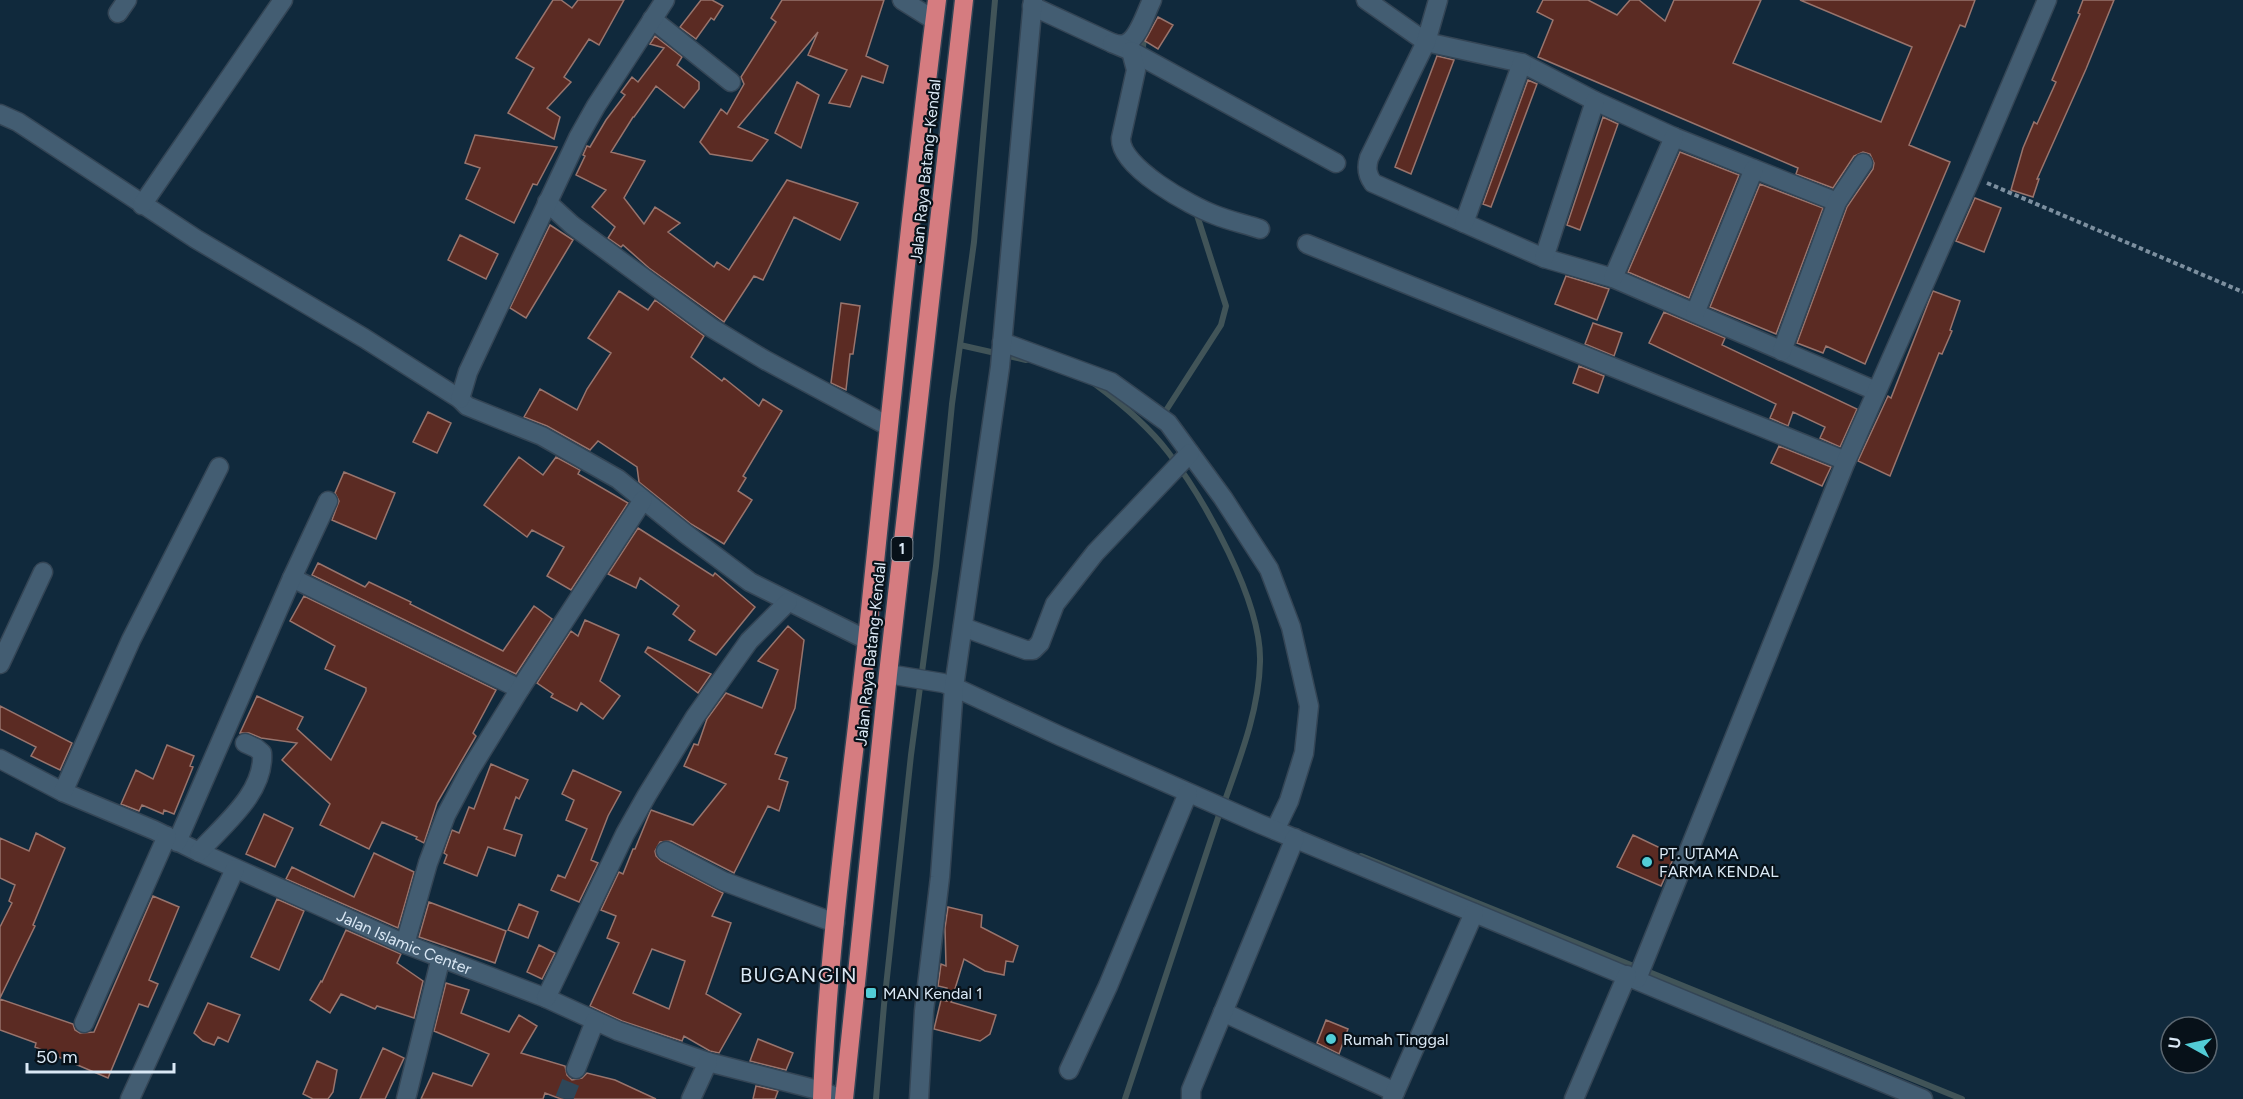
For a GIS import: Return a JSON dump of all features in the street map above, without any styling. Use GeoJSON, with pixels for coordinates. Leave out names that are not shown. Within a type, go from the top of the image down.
{"type":"FeatureCollection","features":[{"type":"Feature","properties":{"kind":"highway","name":"Jalan Raya Batang-Kendal"},"geometry":{"type":"LineString","coordinates":[[822,1095],[835,923],[867,640],[888,426],[937,0]]}},
{"type":"Feature","properties":{"kind":"highway","name":"Jalan Raya Batang-Kendal"},"geometry":{"type":"LineString","coordinates":[[843,1099],[964,0]]}},
{"type":"Feature","properties":{"kind":"street"},"geometry":{"type":"LineString","coordinates":[[142,205],[283,0]]}},
{"type":"Feature","properties":{"kind":"street"},"geometry":{"type":"LineString","coordinates":[[460,399],[468,372],[596,106],[665,0]]}},
{"type":"Feature","properties":{"kind":"street"},"geometry":{"type":"LineString","coordinates":[[902,0],[934,20]]}},
{"type":"Feature","properties":{"kind":"street"},"geometry":{"type":"LineString","coordinates":[[1112,44],[1127,43],[1135,34],[1152,0]]}},
{"type":"Feature","properties":{"kind":"street"},"geometry":{"type":"LineString","coordinates":[[1366,0],[1426,42],[1522,63],[1674,137],[1837,202]]}},
{"type":"Feature","properties":{"kind":"street"},"geometry":{"type":"LineString","coordinates":[[1438,0],[1426,42],[1369,158],[1367,166],[1373,183],[1544,258],[1613,278],[1876,392]]}},
{"type":"Feature","properties":{"kind":"street"},"geometry":{"type":"LineString","coordinates":[[1574,1099],[1632,977],[1846,461],[2047,0]]}},
{"type":"Feature","properties":{"kind":"street"},"geometry":{"type":"LineString","coordinates":[[919,1099],[924,1011],[940,877],[949,685],[963,627],[1000,367],[1033,3],[1112,44],[1131,51],[1336,163]]}},
{"type":"Feature","properties":{"kind":"street"},"geometry":{"type":"LineString","coordinates":[[652,19],[732,82]]}},
{"type":"Feature","properties":{"kind":"street"},"geometry":{"type":"LineString","coordinates":[[1131,51],[1136,70],[1121,138],[1124,153],[1151,181],[1214,215],[1260,229]]}},
{"type":"Feature","properties":{"kind":"street"},"geometry":{"type":"LineString","coordinates":[[1464,224],[1522,63]]}},
{"type":"Feature","properties":{"kind":"street"},"geometry":{"type":"LineString","coordinates":[[1544,258],[1596,101]]}},
{"type":"Feature","properties":{"kind":"street"},"geometry":{"type":"LineString","coordinates":[[0,114],[18,122],[196,239],[364,338],[460,399],[467,406],[542,436],[618,479],[643,501],[750,582],[867,640]]}},
{"type":"Feature","properties":{"kind":"street"},"geometry":{"type":"LineString","coordinates":[[1613,278],[1674,137]]}},
{"type":"Feature","properties":{"kind":"street"},"geometry":{"type":"LineString","coordinates":[[1782,351],[1837,202],[1863,163]]}},
{"type":"Feature","properties":{"kind":"street"},"geometry":{"type":"LineString","coordinates":[[1695,313],[1754,169]]}},
{"type":"Feature","properties":{"kind":"street"},"geometry":{"type":"LineString","coordinates":[[548,202],[572,225],[712,328],[765,360],[888,426]]}},
{"type":"Feature","properties":{"kind":"street"},"geometry":{"type":"LineString","coordinates":[[1307,244],[1846,461]]}},
{"type":"Feature","properties":{"kind":"street"},"geometry":{"type":"LineString","coordinates":[[1002,345],[1111,382],[1168,423],[1186,456],[1223,498],[1269,569],[1292,627],[1309,706],[1304,753],[1289,801],[1275,830]]}},
{"type":"Feature","properties":{"kind":"street"},"geometry":{"type":"LineString","coordinates":[[963,627],[1026,650],[1033,650],[1040,643],[1055,604],[1095,553],[1186,456]]}},
{"type":"Feature","properties":{"kind":"street"},"geometry":{"type":"LineString","coordinates":[[63,792],[131,640],[219,468]]}},
{"type":"Feature","properties":{"kind":"street"},"geometry":{"type":"LineString","coordinates":[[84,1023],[172,839],[328,501]]}},
{"type":"Feature","properties":{"kind":"street"},"geometry":{"type":"LineString","coordinates":[[405,944],[428,863],[446,815],[470,770],[643,501]]}},
{"type":"Feature","properties":{"kind":"street"},"geometry":{"type":"LineString","coordinates":[[0,664],[42,572]]}},
{"type":"Feature","properties":{"kind":"street"},"geometry":{"type":"LineString","coordinates":[[292,578],[520,689]]}},
{"type":"Feature","properties":{"kind":"street"},"geometry":{"type":"LineString","coordinates":[[546,998],[625,834],[647,795],[695,717],[749,641],[788,602]]}},
{"type":"Feature","properties":{"kind":"street"},"geometry":{"type":"LineString","coordinates":[[888,674],[949,685],[1275,830],[1474,914],[1632,977],[1891,1094],[1923,1099]]}},
{"type":"Feature","properties":{"kind":"street"},"geometry":{"type":"LineString","coordinates":[[199,852],[240,809],[261,775],[262,753],[245,743]]}},
{"type":"Feature","properties":{"kind":"street","name":"Jalan Islamic Center"},"geometry":{"type":"LineString","coordinates":[[0,759],[63,792],[405,944],[546,998],[618,1031],[708,1062],[843,1099]]}},
{"type":"Feature","properties":{"kind":"street"},"geometry":{"type":"LineString","coordinates":[[1069,1070],[1107,986],[1188,792]]}},
{"type":"Feature","properties":{"kind":"street"},"geometry":{"type":"LineString","coordinates":[[1191,1099],[1191,1090],[1295,838]]}},
{"type":"Feature","properties":{"kind":"street"},"geometry":{"type":"LineString","coordinates":[[666,851],[723,881],[835,923]]}},
{"type":"Feature","properties":{"kind":"street"},"geometry":{"type":"LineString","coordinates":[[130,1099],[235,869]]}},
{"type":"Feature","properties":{"kind":"street"},"geometry":{"type":"LineString","coordinates":[[1223,1012],[1393,1096],[1474,914]]}},
{"type":"Feature","properties":{"kind":"street"},"geometry":{"type":"LineString","coordinates":[[406,1099],[441,957]]}},
{"type":"Feature","properties":{"kind":"street"},"geometry":{"type":"LineString","coordinates":[[576,1069],[595,1021]]}},
{"type":"Feature","properties":{"kind":"street"},"geometry":{"type":"LineString","coordinates":[[691,1099],[708,1062]]}},
{"type":"Feature","properties":{"kind":"path"},"geometry":{"type":"LineString","coordinates":[[1972,176],[2243,292]]}},
{"type":"Feature","properties":{"kind":"building"},"geometry":{"type":"Polygon","coordinates":[[[553,0],[561,0],[572,8],[578,0],[624,0],[599,45],[589,39],[564,77],[571,82],[547,108],[560,117],[554,139],[508,113],[534,68],[516,58],[553,0]]]}},
{"type":"Feature","properties":{"kind":"building"},"geometry":{"type":"Polygon","coordinates":[[[701,0],[712,0],[723,6],[714,20],[711,18],[696,39],[680,27],[701,0]]]}},
{"type":"Feature","properties":{"kind":"building"},"geometry":{"type":"Polygon","coordinates":[[[782,0],[884,0],[866,56],[888,66],[883,83],[862,76],[850,107],[829,103],[847,70],[808,55],[818,32],[738,127],[768,140],[752,161],[710,154],[700,142],[721,109],[727,114],[744,84],[741,77],[776,22],[771,18],[782,0]]]}},
{"type":"Feature","properties":{"kind":"building"},"geometry":{"type":"Polygon","coordinates":[[[1543,0],[1588,0],[1617,15],[1630,0],[1639,0],[1665,21],[1674,0],[1761,0],[1733,63],[1881,122],[1912,47],[1800,0],[1975,0],[1965,27],[1960,25],[1909,145],[1950,162],[1865,364],[1826,346],[1823,353],[1797,343],[1847,207],[1873,169],[1874,163],[1870,154],[1863,152],[1854,156],[1833,188],[1796,174],[1798,168],[1538,57],[1553,20],[1537,12],[1543,0]]]}},
{"type":"Feature","properties":{"kind":"building"},"geometry":{"type":"Polygon","coordinates":[[[2083,0],[2114,0],[2037,179],[2039,179],[2033,197],[2011,190],[2023,148],[2056,82],[2052,80],[2080,14],[2078,13],[2083,0]]]}},
{"type":"Feature","properties":{"kind":"building"},"geometry":{"type":"Polygon","coordinates":[[[1158,17],[1173,25],[1158,49],[1145,41],[1158,17]]]}},
{"type":"Feature","properties":{"kind":"building"},"geometry":{"type":"Polygon","coordinates":[[[655,36],[682,57],[677,65],[699,82],[699,89],[684,108],[656,86],[611,152],[645,161],[624,198],[644,224],[655,207],[680,223],[668,232],[714,267],[717,262],[729,270],[787,180],[858,203],[840,240],[794,217],[763,280],[754,276],[724,322],[649,268],[623,245],[621,247],[608,238],[615,227],[592,207],[606,190],[576,175],[587,146],[590,147],[606,120],[625,95],[621,92],[632,77],[638,82],[664,48],[650,44],[655,36]]]}},
{"type":"Feature","properties":{"kind":"building"},"geometry":{"type":"Polygon","coordinates":[[[1437,56],[1454,60],[1411,174],[1395,167],[1437,56]]]}},
{"type":"Feature","properties":{"kind":"building"},"geometry":{"type":"Polygon","coordinates":[[[1528,80],[1537,84],[1491,207],[1483,204],[1528,80]]]}},
{"type":"Feature","properties":{"kind":"building"},"geometry":{"type":"Polygon","coordinates":[[[797,82],[819,95],[801,148],[775,133],[797,82]]]}},
{"type":"Feature","properties":{"kind":"building"},"geometry":{"type":"Polygon","coordinates":[[[1603,117],[1618,124],[1580,230],[1567,225],[1603,117]]]}},
{"type":"Feature","properties":{"kind":"building"},"geometry":{"type":"Polygon","coordinates":[[[475,135],[557,147],[537,185],[533,184],[514,223],[466,199],[480,168],[465,163],[475,135]]]}},
{"type":"Feature","properties":{"kind":"building"},"geometry":{"type":"Polygon","coordinates":[[[1680,152],[1739,175],[1689,298],[1628,272],[1680,152]]]}},
{"type":"Feature","properties":{"kind":"building"},"geometry":{"type":"Polygon","coordinates":[[[1760,184],[1823,208],[1776,334],[1710,307],[1760,184]]]}},
{"type":"Feature","properties":{"kind":"building"},"geometry":{"type":"Polygon","coordinates":[[[1975,198],[2001,208],[1984,252],[1956,241],[1975,198]]]}},
{"type":"Feature","properties":{"kind":"building"},"geometry":{"type":"Polygon","coordinates":[[[550,225],[573,240],[526,318],[510,308],[550,225]]]}},
{"type":"Feature","properties":{"kind":"building"},"geometry":{"type":"Polygon","coordinates":[[[460,235],[498,254],[486,279],[448,260],[460,235]]]}},
{"type":"Feature","properties":{"kind":"building"},"geometry":{"type":"Polygon","coordinates":[[[1566,276],[1609,289],[1597,320],[1555,304],[1566,276]]]}},
{"type":"Feature","properties":{"kind":"building"},"geometry":{"type":"Polygon","coordinates":[[[619,291],[648,310],[655,300],[704,336],[691,357],[722,381],[724,378],[759,406],[763,399],[782,411],[743,476],[746,478],[738,491],[752,500],[724,544],[691,524],[639,482],[637,467],[598,441],[590,450],[547,426],[524,417],[540,389],[577,410],[587,389],[611,353],[588,338],[619,291]]]}},
{"type":"Feature","properties":{"kind":"building"},"geometry":{"type":"Polygon","coordinates":[[[1933,291],[1960,301],[1950,330],[1952,331],[1942,354],[1939,353],[1890,476],[1858,461],[1888,396],[1891,398],[1933,291]]]}},
{"type":"Feature","properties":{"kind":"building"},"geometry":{"type":"Polygon","coordinates":[[[841,303],[860,306],[853,354],[850,354],[846,390],[831,383],[841,303]]]}},
{"type":"Feature","properties":{"kind":"building"},"geometry":{"type":"Polygon","coordinates":[[[1664,312],[1725,338],[1722,345],[1857,409],[1840,447],[1820,438],[1825,427],[1793,412],[1788,426],[1770,418],[1776,404],[1649,343],[1664,312]]]}},
{"type":"Feature","properties":{"kind":"building"},"geometry":{"type":"Polygon","coordinates":[[[1593,323],[1622,333],[1614,356],[1585,344],[1593,323]]]}},
{"type":"Feature","properties":{"kind":"building"},"geometry":{"type":"Polygon","coordinates":[[[1579,366],[1604,376],[1598,393],[1573,383],[1579,366]]]}},
{"type":"Feature","properties":{"kind":"building"},"geometry":{"type":"Polygon","coordinates":[[[428,412],[451,423],[437,453],[413,442],[428,412]]]}},
{"type":"Feature","properties":{"kind":"building"},"geometry":{"type":"Polygon","coordinates":[[[1779,446],[1831,467],[1822,486],[1771,463],[1779,446]]]}},
{"type":"Feature","properties":{"kind":"building"},"geometry":{"type":"Polygon","coordinates":[[[519,457],[543,475],[556,457],[580,470],[578,474],[628,503],[571,590],[547,576],[564,547],[532,530],[527,537],[484,505],[519,457]]]}},
{"type":"Feature","properties":{"kind":"building"},"geometry":{"type":"Polygon","coordinates":[[[344,472],[395,493],[376,539],[332,520],[339,501],[335,493],[344,472]]]}},
{"type":"Feature","properties":{"kind":"building"},"geometry":{"type":"Polygon","coordinates":[[[638,528],[713,576],[715,573],[755,607],[716,655],[689,640],[695,631],[673,614],[679,606],[640,578],[636,588],[608,574],[638,528]]]}},
{"type":"Feature","properties":{"kind":"building"},"geometry":{"type":"Polygon","coordinates":[[[318,563],[365,587],[369,582],[503,651],[534,606],[552,619],[516,674],[312,575],[318,563]]]}},
{"type":"Feature","properties":{"kind":"building"},"geometry":{"type":"Polygon","coordinates":[[[304,596],[496,690],[473,733],[476,736],[437,803],[424,843],[416,839],[417,837],[382,822],[369,849],[320,825],[330,804],[282,760],[297,743],[240,733],[257,696],[303,717],[297,729],[331,760],[366,691],[366,688],[325,669],[335,646],[290,621],[304,596]]]}},
{"type":"Feature","properties":{"kind":"building"},"geometry":{"type":"Polygon","coordinates":[[[585,620],[619,635],[600,681],[620,696],[603,719],[581,703],[577,711],[551,697],[553,694],[537,683],[571,631],[578,636],[585,620]]]}},
{"type":"Feature","properties":{"kind":"building"},"geometry":{"type":"Polygon","coordinates":[[[788,626],[804,640],[795,708],[775,754],[787,758],[779,779],[788,782],[779,811],[768,806],[734,873],[671,841],[660,842],[655,851],[661,861],[723,893],[712,916],[731,923],[706,994],[741,1014],[719,1053],[710,1051],[684,1036],[682,1041],[622,1021],[590,1006],[619,943],[607,938],[616,916],[601,910],[619,872],[623,874],[651,810],[693,825],[726,784],[684,766],[694,744],[698,745],[707,719],[726,693],[762,708],[778,670],[758,661],[788,626]],[[652,949],[633,993],[669,1009],[685,961],[652,949]]]}},
{"type":"Feature","properties":{"kind":"building"},"geometry":{"type":"Polygon","coordinates":[[[648,647],[711,674],[698,693],[645,652],[648,647]]]}},
{"type":"Feature","properties":{"kind":"building"},"geometry":{"type":"Polygon","coordinates":[[[0,706],[72,743],[60,770],[31,756],[36,747],[0,729],[0,706]]]}},
{"type":"Feature","properties":{"kind":"building"},"geometry":{"type":"Polygon","coordinates":[[[167,745],[194,756],[190,766],[193,767],[174,814],[164,810],[163,814],[142,805],[139,811],[121,804],[136,770],[153,779],[167,745]]]}},
{"type":"Feature","properties":{"kind":"building"},"geometry":{"type":"Polygon","coordinates":[[[491,764],[528,780],[519,799],[516,797],[504,829],[522,835],[515,856],[488,847],[477,876],[444,863],[447,855],[444,853],[452,830],[459,833],[469,807],[474,809],[491,764]]]}},
{"type":"Feature","properties":{"kind":"building"},"geometry":{"type":"Polygon","coordinates":[[[573,770],[621,792],[608,816],[591,860],[598,863],[579,902],[551,890],[558,875],[565,878],[587,829],[566,820],[574,800],[562,794],[573,770]]]}},
{"type":"Feature","properties":{"kind":"building"},"geometry":{"type":"Polygon","coordinates":[[[264,814],[293,828],[275,867],[246,854],[264,814]]]}},
{"type":"Feature","properties":{"kind":"building"},"geometry":{"type":"Polygon","coordinates":[[[36,833],[65,848],[33,925],[35,926],[0,998],[0,927],[12,903],[9,901],[15,885],[0,878],[0,838],[29,851],[36,833]]]}},
{"type":"Feature","properties":{"kind":"building","name":"PT. UTAMA FARMA KENDAL"},"geometry":{"type":"Polygon","coordinates":[[[1633,835],[1675,855],[1661,886],[1617,867],[1633,835]]]}},
{"type":"Feature","properties":{"kind":"building"},"geometry":{"type":"Polygon","coordinates":[[[374,853],[414,872],[398,928],[286,879],[292,867],[354,897],[374,853]]]}},
{"type":"Feature","properties":{"kind":"building"},"geometry":{"type":"Polygon","coordinates":[[[153,896],[179,907],[149,980],[158,984],[148,1007],[139,1004],[108,1078],[35,1047],[36,1043],[0,1030],[0,999],[73,1024],[75,1030],[80,1033],[94,1032],[153,896]]]}},
{"type":"Feature","properties":{"kind":"building"},"geometry":{"type":"Polygon","coordinates":[[[277,899],[304,911],[279,970],[251,957],[277,899]]]}},
{"type":"Feature","properties":{"kind":"building"},"geometry":{"type":"Polygon","coordinates":[[[429,902],[506,931],[495,963],[419,937],[429,902]]]}},
{"type":"Feature","properties":{"kind":"building"},"geometry":{"type":"Polygon","coordinates":[[[519,904],[538,912],[528,938],[508,930],[519,904]]]}},
{"type":"Feature","properties":{"kind":"building"},"geometry":{"type":"Polygon","coordinates":[[[948,907],[982,915],[981,927],[1018,946],[1013,962],[1006,961],[1004,975],[985,971],[964,959],[951,1002],[996,1015],[990,1034],[980,1041],[934,1029],[941,1000],[947,1001],[947,988],[938,986],[941,964],[946,966],[945,928],[948,907]]]}},
{"type":"Feature","properties":{"kind":"building"},"geometry":{"type":"Polygon","coordinates":[[[346,930],[401,954],[397,963],[423,981],[414,1018],[377,1006],[375,1009],[341,994],[330,1013],[310,1000],[322,982],[346,930]]]}},
{"type":"Feature","properties":{"kind":"building"},"geometry":{"type":"Polygon","coordinates":[[[539,945],[555,953],[542,979],[527,972],[539,945]]]}},
{"type":"Feature","properties":{"kind":"building"},"geometry":{"type":"Polygon","coordinates":[[[446,983],[469,990],[461,1013],[509,1032],[519,1015],[537,1026],[521,1053],[565,1066],[567,1075],[572,1080],[582,1078],[587,1073],[615,1080],[656,1099],[561,1099],[545,1093],[543,1099],[421,1099],[433,1073],[472,1086],[489,1054],[434,1031],[446,983]]]}},
{"type":"Feature","properties":{"kind":"building"},"geometry":{"type":"Polygon","coordinates":[[[208,1003],[240,1015],[228,1042],[218,1037],[214,1045],[203,1041],[194,1033],[208,1003]]]}},
{"type":"Feature","properties":{"kind":"building","name":"Rumah Tinggal"},"geometry":{"type":"Polygon","coordinates":[[[1326,1020],[1348,1029],[1339,1054],[1317,1043],[1326,1020]]]}},
{"type":"Feature","properties":{"kind":"building"},"geometry":{"type":"Polygon","coordinates":[[[758,1039],[793,1053],[786,1070],[750,1061],[758,1039]]]}},
{"type":"Feature","properties":{"kind":"building"},"geometry":{"type":"Polygon","coordinates":[[[383,1048],[404,1058],[385,1099],[360,1099],[383,1048]]]}},
{"type":"Feature","properties":{"kind":"building"},"geometry":{"type":"Polygon","coordinates":[[[317,1061],[337,1070],[333,1092],[328,1099],[313,1099],[303,1094],[317,1061]]]}},
{"type":"Feature","properties":{"kind":"building"},"geometry":{"type":"Polygon","coordinates":[[[756,1086],[778,1091],[775,1099],[753,1099],[756,1086]]]}},
{"type":"Feature","properties":{"kind":"waterway"},"geometry":{"type":"LineString","coordinates":[[876,1099],[911,755],[936,566],[952,404],[974,242],[995,0]]}},
{"type":"Feature","properties":{"kind":"waterway"},"geometry":{"type":"LineString","coordinates":[[1142,54],[1145,31]]}},
{"type":"Feature","properties":{"kind":"waterway"},"geometry":{"type":"LineString","coordinates":[[1165,412],[1221,325],[1226,306],[1196,212]]}},
{"type":"Feature","properties":{"kind":"waterway"},"geometry":{"type":"LineString","coordinates":[[960,345],[1026,360]]}},
{"type":"Feature","properties":{"kind":"waterway"},"geometry":{"type":"LineString","coordinates":[[1095,384],[1143,424],[1183,472],[1229,552],[1252,611],[1258,638],[1259,680],[1248,734],[1224,803]]}},
{"type":"Feature","properties":{"kind":"waterway"},"geometry":{"type":"LineString","coordinates":[[1125,1099],[1219,815]]}},
{"type":"Feature","properties":{"kind":"waterway"},"geometry":{"type":"LineString","coordinates":[[1361,856],[1636,967]]}},
{"type":"Feature","properties":{"kind":"waterway"},"geometry":{"type":"LineString","coordinates":[[1649,972],[1962,1099]]}},
{"type":"Feature","properties":{"kind":"tunnel"},"geometry":{"type":"LineString","coordinates":[[564,1099],[576,1069]]}},
{"type":"Feature","properties":{"kind":"place","name":"PT. UTAMA FARMA KENDAL"},"geometry":{"type":"Point","coordinates":[1647,862]}},
{"type":"Feature","properties":{"kind":"place","name":"MAN Kendal 1"},"geometry":{"type":"Point","coordinates":[871,993]}},
{"type":"Feature","properties":{"kind":"place","name":"Rumah Tinggal"},"geometry":{"type":"Point","coordinates":[1331,1039]}},
{"type":"Feature","properties":{"kind":"district","name":"BUGANGIN"},"geometry":{"type":"Point","coordinates":[799,975]}}]}
